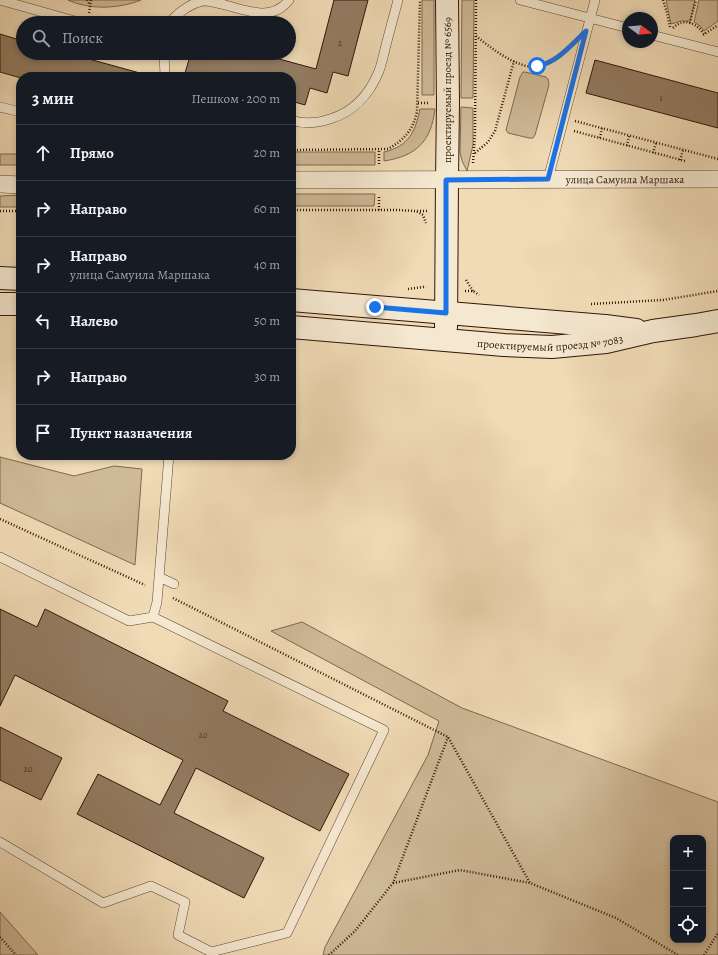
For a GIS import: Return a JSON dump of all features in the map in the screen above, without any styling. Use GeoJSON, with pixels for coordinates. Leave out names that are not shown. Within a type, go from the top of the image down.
{"type":"FeatureCollection","features":[{"type":"Feature","properties":{"kind":"main road","name":"проектируемый проезд № 6569"},"geometry":{"type":"LineString","coordinates":[[446,340],[446,180],[448,103],[447,0]]}},
{"type":"Feature","properties":{"kind":"main road"},"geometry":{"type":"LineString","coordinates":[[0,278],[16,279]]}},
{"type":"Feature","properties":{"kind":"main road","name":"проектируемый проезд № 7083"},"geometry":{"type":"LineString","coordinates":[[296,300],[653,331]]}},
{"type":"Feature","properties":{"kind":"main road"},"geometry":{"type":"LineString","coordinates":[[0,304],[16,304]]}},
{"type":"Feature","properties":{"kind":"main road","name":"проектируемый проезд № 7083"},"geometry":{"type":"LineString","coordinates":[[296,327],[504,345],[552,347],[606,342],[653,331],[718,321]]}},
{"type":"Feature","properties":{"kind":"street","name":"улица Самуила Маршака"},"geometry":{"type":"LineString","coordinates":[[296,180],[718,179]]}},
{"type":"Feature","properties":{"kind":"street"},"geometry":{"type":"LineString","coordinates":[[0,184],[16,185]]}},
{"type":"Feature","properties":{"kind":"lane"},"geometry":{"type":"LineString","coordinates":[[0,0],[57,16]]}},
{"type":"Feature","properties":{"kind":"lane"},"geometry":{"type":"LineString","coordinates":[[175,16],[188,6],[202,1],[211,0],[254,12],[264,12],[273,11],[289,0]]}},
{"type":"Feature","properties":{"kind":"lane"},"geometry":{"type":"LineString","coordinates":[[296,122],[322,122],[349,110],[362,99],[371,88],[380,70],[398,0]]}},
{"type":"Feature","properties":{"kind":"lane"},"geometry":{"type":"LineString","coordinates":[[520,0],[622,26]]}},
{"type":"Feature","properties":{"kind":"lane"},"geometry":{"type":"LineString","coordinates":[[548,179],[595,0]]}},
{"type":"Feature","properties":{"kind":"lane"},"geometry":{"type":"LineString","coordinates":[[658,37],[718,52]]}},
{"type":"Feature","properties":{"kind":"lane"},"geometry":{"type":"LineString","coordinates":[[164,60],[165,72]]}},
{"type":"Feature","properties":{"kind":"lane"},"geometry":{"type":"LineString","coordinates":[[0,106],[16,111]]}},
{"type":"Feature","properties":{"kind":"lane"},"geometry":{"type":"LineString","coordinates":[[153,618],[157,602],[169,460]]}},
{"type":"Feature","properties":{"kind":"lane"},"geometry":{"type":"LineString","coordinates":[[0,557],[129,621],[153,618],[384,730],[287,933],[211,952],[178,936],[185,902],[151,886],[103,903],[0,842]]}},
{"type":"Feature","properties":{"kind":"lane"},"geometry":{"type":"LineString","coordinates":[[159,577],[174,584]]}},
{"type":"Feature","properties":{"kind":"path"},"geometry":{"type":"LineString","coordinates":[[87,0],[91,5]]}},
{"type":"Feature","properties":{"kind":"path"},"geometry":{"type":"LineString","coordinates":[[296,150],[388,149],[399,143],[411,129],[416,118],[418,102],[420,0]]}},
{"type":"Feature","properties":{"kind":"path"},"geometry":{"type":"LineString","coordinates":[[476,0],[475,153],[488,142],[495,131],[514,62]]}},
{"type":"Feature","properties":{"kind":"path"},"geometry":{"type":"LineString","coordinates":[[663,0],[670,26],[669,32],[680,23],[690,23],[700,28],[704,34]]}},
{"type":"Feature","properties":{"kind":"path"},"geometry":{"type":"LineString","coordinates":[[690,23],[696,0]]}},
{"type":"Feature","properties":{"kind":"path"},"geometry":{"type":"LineString","coordinates":[[476,36],[514,62],[534,67],[554,59],[586,31]]}},
{"type":"Feature","properties":{"kind":"path"},"geometry":{"type":"LineString","coordinates":[[563,118],[718,159]]}},
{"type":"Feature","properties":{"kind":"path"},"geometry":{"type":"LineString","coordinates":[[561,128],[688,162]]}},
{"type":"Feature","properties":{"kind":"path"},"geometry":{"type":"LineString","coordinates":[[600,138],[602,128]]}},
{"type":"Feature","properties":{"kind":"path"},"geometry":{"type":"LineString","coordinates":[[627,146],[629,136]]}},
{"type":"Feature","properties":{"kind":"path"},"geometry":{"type":"LineString","coordinates":[[654,153],[656,143]]}},
{"type":"Feature","properties":{"kind":"path"},"geometry":{"type":"LineString","coordinates":[[379,149],[379,168]]}},
{"type":"Feature","properties":{"kind":"path"},"geometry":{"type":"LineString","coordinates":[[680,160],[683,150]]}},
{"type":"Feature","properties":{"kind":"path"},"geometry":{"type":"LineString","coordinates":[[379,192],[379,210]]}},
{"type":"Feature","properties":{"kind":"path"},"geometry":{"type":"LineString","coordinates":[[296,210],[432,211]]}},
{"type":"Feature","properties":{"kind":"path"},"geometry":{"type":"LineString","coordinates":[[0,211],[16,211]]}},
{"type":"Feature","properties":{"kind":"path"},"geometry":{"type":"LineString","coordinates":[[416,211],[423,215],[428,229]]}},
{"type":"Feature","properties":{"kind":"path"},"geometry":{"type":"LineString","coordinates":[[423,286],[426,283]]}},
{"type":"Feature","properties":{"kind":"path"},"geometry":{"type":"LineString","coordinates":[[401,290],[423,286],[446,290],[473,291],[482,297]]}},
{"type":"Feature","properties":{"kind":"path"},"geometry":{"type":"LineString","coordinates":[[586,304],[663,300],[718,291]]}},
{"type":"Feature","properties":{"kind":"path"},"geometry":{"type":"LineString","coordinates":[[0,519],[149,587]]}},
{"type":"Feature","properties":{"kind":"path"},"geometry":{"type":"LineString","coordinates":[[329,955],[355,931],[393,883],[448,737]]}},
{"type":"Feature","properties":{"kind":"path"},"geometry":{"type":"LineString","coordinates":[[393,883],[460,870],[530,883],[616,918],[678,955]]}},
{"type":"Feature","properties":{"kind":"path"},"geometry":{"type":"LineString","coordinates":[[704,955],[718,933]]}},
{"type":"Feature","properties":{"kind":"path"},"geometry":{"type":"LineString","coordinates":[[0,937],[16,955]]}},
{"type":"Feature","properties":{"kind":"shaded area"},"geometry":{"type":"Polygon","coordinates":[[[68,0],[141,0],[114,7],[95,7],[68,0]]]}},
{"type":"Feature","properties":{"kind":"shaded area"},"geometry":{"type":"Polygon","coordinates":[[[422,0],[434,0],[434,95],[422,95],[422,0]]]}},
{"type":"Feature","properties":{"kind":"shaded area"},"geometry":{"type":"Polygon","coordinates":[[[462,0],[474,0],[473,98],[461,98],[462,0]]]}},
{"type":"Feature","properties":{"kind":"shaded area"},"geometry":{"type":"Polygon","coordinates":[[[666,0],[695,0],[690,21],[681,21],[671,24],[666,0]]]}},
{"type":"Feature","properties":{"kind":"shaded area"},"geometry":{"type":"Polygon","coordinates":[[[699,0],[718,0],[718,21],[704,31],[694,22],[699,0]]]}},
{"type":"Feature","properties":{"kind":"shaded area"},"geometry":{"type":"Polygon","coordinates":[[[523,72],[546,77],[549,85],[533,138],[508,133],[506,130],[520,77],[523,72]]]}},
{"type":"Feature","properties":{"kind":"shaded area"},"geometry":{"type":"Polygon","coordinates":[[[461,107],[473,108],[473,145],[467,171],[462,161],[460,152],[461,107]]]}},
{"type":"Feature","properties":{"kind":"shaded area"},"geometry":{"type":"Polygon","coordinates":[[[420,109],[435,109],[433,121],[426,139],[413,151],[395,159],[384,161],[384,152],[399,146],[410,137],[416,125],[420,109]]]}},
{"type":"Feature","properties":{"kind":"shaded area"},"geometry":{"type":"Polygon","coordinates":[[[296,152],[375,152],[375,165],[296,165],[296,152]]]}},
{"type":"Feature","properties":{"kind":"shaded area"},"geometry":{"type":"Polygon","coordinates":[[[0,154],[16,154],[16,165],[0,165],[0,154]]]}},
{"type":"Feature","properties":{"kind":"shaded area"},"geometry":{"type":"Polygon","coordinates":[[[296,194],[375,194],[374,206],[296,206],[296,194]]]}},
{"type":"Feature","properties":{"kind":"shaded area"},"geometry":{"type":"Polygon","coordinates":[[[16,195],[16,207],[0,207],[0,196],[16,195]]]}},
{"type":"Feature","properties":{"kind":"shaded area"},"geometry":{"type":"Polygon","coordinates":[[[0,457],[74,476],[114,466],[142,469],[135,565],[0,503],[0,457]]]}},
{"type":"Feature","properties":{"kind":"shaded area"},"geometry":{"type":"Polygon","coordinates":[[[302,622],[462,708],[718,802],[718,955],[323,955],[325,947],[428,755],[439,721],[271,631],[302,622]]]}},
{"type":"Feature","properties":{"kind":"shaded area"},"geometry":{"type":"Polygon","coordinates":[[[0,912],[38,955],[0,955],[0,912]]]}},
{"type":"Feature","properties":{"kind":"building"},"geometry":{"type":"Polygon","coordinates":[[[334,0],[368,0],[348,76],[333,72],[327,93],[310,88],[305,105],[296,102],[296,72],[185,72],[189,60],[283,60],[316,69],[334,0]]]}},
{"type":"Feature","properties":{"kind":"building"},"geometry":{"type":"Polygon","coordinates":[[[0,34],[16,39],[16,60],[92,60],[136,72],[16,72],[16,77],[0,72],[0,34]]]}},
{"type":"Feature","properties":{"kind":"building"},"geometry":{"type":"Polygon","coordinates":[[[595,60],[718,93],[718,128],[586,93],[595,60]]]}},
{"type":"Feature","properties":{"kind":"building"},"geometry":{"type":"Polygon","coordinates":[[[0,609],[37,627],[45,609],[228,701],[223,711],[349,774],[320,831],[196,768],[174,813],[264,858],[244,898],[77,814],[98,774],[160,805],[183,760],[15,675],[0,706],[0,609]]]}},
{"type":"Feature","properties":{"kind":"building"},"geometry":{"type":"Polygon","coordinates":[[[0,727],[62,758],[41,800],[0,780],[0,727]]]}},
{"type":"Feature","properties":{"kind":"route"},"geometry":{"type":"LineString","coordinates":[[375,307],[446,313],[446,180],[548,179],[586,31],[554,59],[541,66],[537,66]]}}]}
